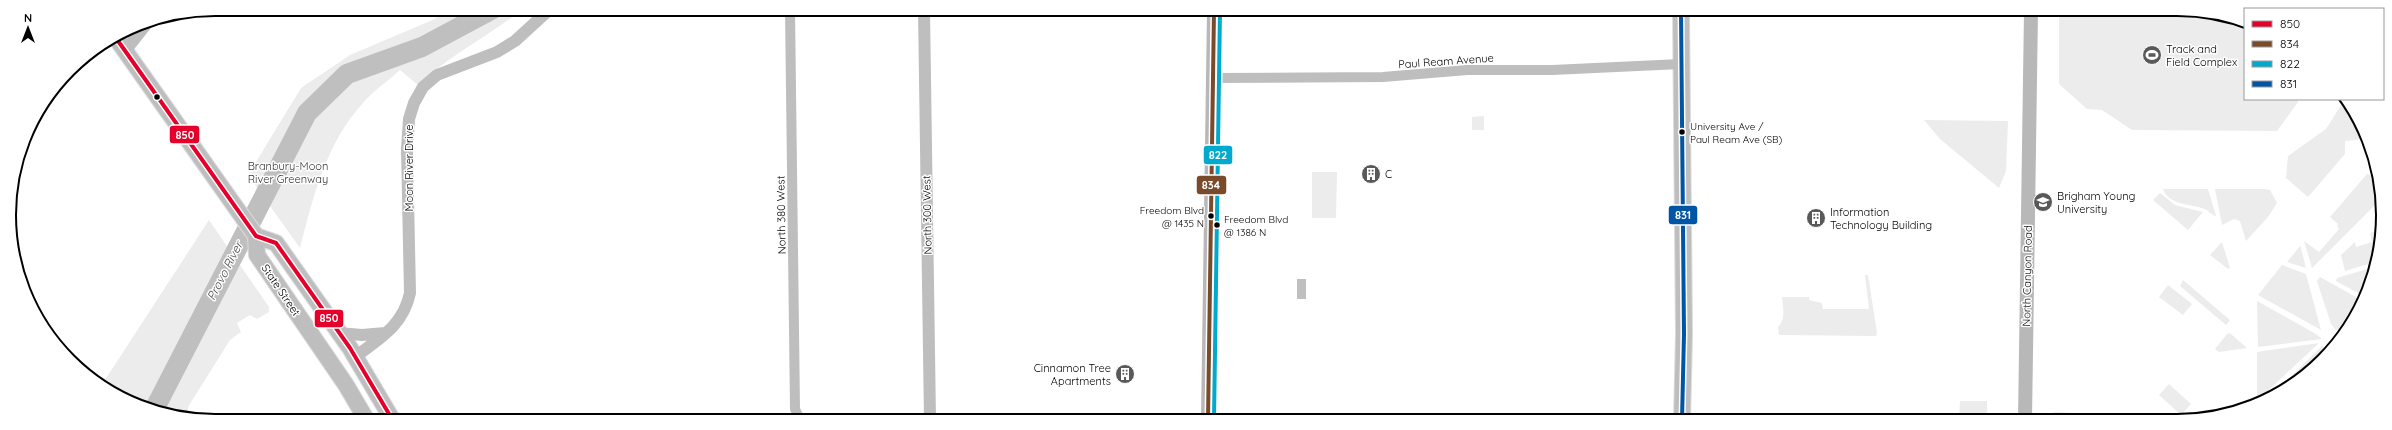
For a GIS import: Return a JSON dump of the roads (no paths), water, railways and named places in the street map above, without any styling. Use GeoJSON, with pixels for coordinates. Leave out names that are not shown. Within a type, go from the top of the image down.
{"type":"FeatureCollection","features":[{"type":"Feature","properties":{"kind":"main road"},"geometry":{"type":"LineString","coordinates":[[1208,414],[1214,16]]}},
{"type":"Feature","properties":{"kind":"main road"},"geometry":{"type":"LineString","coordinates":[[1681,16],[1684,294],[1682,414]]}},
{"type":"Feature","properties":{"kind":"main road","name":"North Canyon Road"},"geometry":{"type":"LineString","coordinates":[[2025,414],[2031,16]]}},
{"type":"Feature","properties":{"kind":"main road"},"geometry":{"type":"LineString","coordinates":[[121,44],[256,236]]}},
{"type":"Feature","properties":{"kind":"main road","name":"State Street"},"geometry":{"type":"LineString","coordinates":[[363,414],[316,340],[257,255],[256,236],[276,243],[355,357],[389,414]]}},
{"type":"Feature","properties":{"kind":"main road"},"geometry":{"type":"LineString","coordinates":[[316,340],[330,346],[345,357],[355,357]]}},
{"type":"Feature","properties":{"kind":"street","name":"Moon River Drive"},"geometry":{"type":"LineString","coordinates":[[355,357],[398,323],[407,305],[410,293],[407,149],[409,120],[414,103],[423,87],[437,75],[497,52],[515,41],[542,16]]}},
{"type":"Feature","properties":{"kind":"street","name":"North 380 West"},"geometry":{"type":"LineString","coordinates":[[790,16],[795,409],[797,414]]}},
{"type":"Feature","properties":{"kind":"street","name":"North 300 West"},"geometry":{"type":"LineString","coordinates":[[924,16],[930,414]]}},
{"type":"Feature","properties":{"kind":"street"},"geometry":{"type":"LineString","coordinates":[[121,44],[134,34]]}},
{"type":"Feature","properties":{"kind":"street","name":"Paul Ream Avenue"},"geometry":{"type":"LineString","coordinates":[[1213,78],[1383,77],[1467,70],[1552,70],[1681,64]]}},
{"type":"Feature","properties":{"kind":"street"},"geometry":{"type":"LineString","coordinates":[[339,333],[362,335],[385,333]]}},
{"type":"Feature","properties":{"kind":"waterway","name":"Provo River"},"geometry":{"type":"LineString","coordinates":[[157,405],[307,113],[347,74],[422,47],[480,16]]}},
{"type":"Feature","properties":{"kind":"place","name":"Track and Field Complex"},"geometry":{"type":"Point","coordinates":[2152,55]}},
{"type":"Feature","properties":{"kind":"place","name":"University Ave / Paul Ream Ave (SB)"},"geometry":{"type":"Point","coordinates":[1682,132]}},
{"type":"Feature","properties":{"kind":"place","name":"C"},"geometry":{"type":"Point","coordinates":[1371,174]}},
{"type":"Feature","properties":{"kind":"place","name":"Brigham Young University"},"geometry":{"type":"Point","coordinates":[2043,202]}},
{"type":"Feature","properties":{"kind":"place","name":"Freedom Blvd @ 1435 N"},"geometry":{"type":"Point","coordinates":[1211,216]}},
{"type":"Feature","properties":{"kind":"place","name":"Information Technology Building"},"geometry":{"type":"Point","coordinates":[1816,218]}},
{"type":"Feature","properties":{"kind":"place","name":"Freedom Blvd @ 1386 N"},"geometry":{"type":"Point","coordinates":[1217,225]}},
{"type":"Feature","properties":{"kind":"place","name":"Cinnamon Tree Apartments"},"geometry":{"type":"Point","coordinates":[1125,374]}},
{"type":"Feature","properties":{"kind":"park label","name":"Branbury-Moon River Greenway"},"geometry":{"type":"Point","coordinates":[288,172]}}]}
